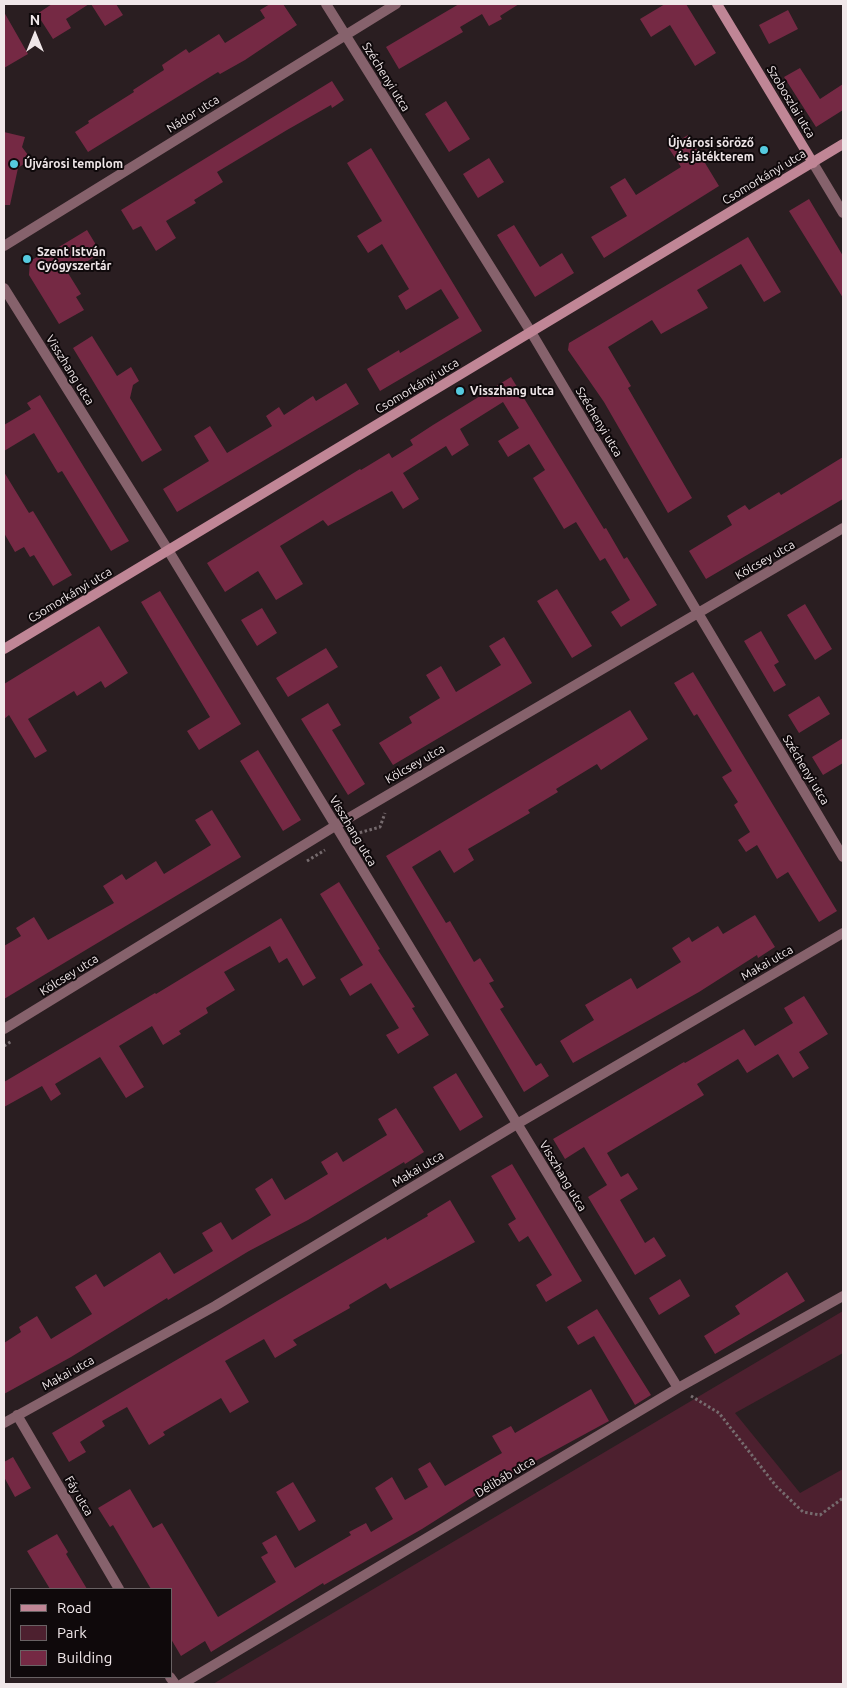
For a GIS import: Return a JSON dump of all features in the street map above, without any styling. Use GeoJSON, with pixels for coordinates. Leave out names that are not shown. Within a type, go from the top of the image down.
{"type":"FeatureCollection","features":[{"type":"Feature","properties":{"kind":"street","name":"Széchenyi utca"},"geometry":{"type":"LineString","coordinates":[[326,4],[531,332],[843,857]]}},
{"type":"Feature","properties":{"kind":"street","name":"Nádor utca"},"geometry":{"type":"LineString","coordinates":[[4,246],[396,4]]}},
{"type":"Feature","properties":{"kind":"street","name":"Szoboszlai utca"},"geometry":{"type":"LineString","coordinates":[[717,4],[843,213]]}},
{"type":"Feature","properties":{"kind":"street","name":"Csomorkányi utca"},"geometry":{"type":"LineString","coordinates":[[4,649],[843,144]]}},
{"type":"Feature","properties":{"kind":"street","name":"Visszhang utca"},"geometry":{"type":"LineString","coordinates":[[4,288],[168,550],[678,1388]]}},
{"type":"Feature","properties":{"kind":"street","name":"Kölcsey utca"},"geometry":{"type":"LineString","coordinates":[[4,1029],[335,826],[843,528]]}},
{"type":"Feature","properties":{"kind":"street","name":"Makai utca"},"geometry":{"type":"LineString","coordinates":[[4,1423],[215,1306],[517,1124],[843,934]]}},
{"type":"Feature","properties":{"kind":"street","name":"Délibáb utca"},"geometry":{"type":"LineString","coordinates":[[182,1684],[678,1388],[843,1296]]}},
{"type":"Feature","properties":{"kind":"street","name":"Fáy utca"},"geometry":{"type":"LineString","coordinates":[[17,1415],[118,1588]]}},
{"type":"Feature","properties":{"kind":"path"},"geometry":{"type":"LineString","coordinates":[[678,1388],[719,1413],[776,1486],[803,1512],[820,1515],[843,1498]]}},
{"type":"Feature","properties":{"kind":"green space"},"geometry":{"type":"Polygon","coordinates":[[[843,1311],[843,1353],[735,1413],[800,1493],[843,1469],[843,1684],[213,1684],[843,1311]]]}},
{"type":"Feature","properties":{"kind":"building"},"geometry":{"type":"Polygon","coordinates":[[[52,4],[89,4],[66,19],[71,28],[53,39],[37,14],[52,4]]]}},
{"type":"Feature","properties":{"kind":"building"},"geometry":{"type":"Polygon","coordinates":[[[91,4],[116,4],[123,15],[105,26],[91,4]]]}},
{"type":"Feature","properties":{"kind":"building"},"geometry":{"type":"Polygon","coordinates":[[[270,4],[283,4],[297,25],[245,60],[220,74],[218,72],[88,152],[75,132],[89,123],[88,121],[134,92],[133,90],[164,70],[162,65],[186,49],[189,53],[219,34],[225,43],[265,18],[260,10],[270,4]]]}},
{"type":"Feature","properties":{"kind":"building"},"geometry":{"type":"Polygon","coordinates":[[[459,4],[519,4],[500,16],[502,19],[489,26],[482,14],[460,27],[463,32],[399,69],[386,47],[459,4]]]}},
{"type":"Feature","properties":{"kind":"building"},"geometry":{"type":"Polygon","coordinates":[[[665,4],[686,4],[716,53],[695,66],[670,25],[651,37],[640,19],[665,4]]]}},
{"type":"Feature","properties":{"kind":"building"},"geometry":{"type":"Polygon","coordinates":[[[788,10],[798,29],[769,44],[759,25],[788,10]]]}},
{"type":"Feature","properties":{"kind":"building"},"geometry":{"type":"Polygon","coordinates":[[[4,12],[28,54],[4,68],[4,12]]]}},
{"type":"Feature","properties":{"kind":"building"},"geometry":{"type":"Polygon","coordinates":[[[800,68],[820,99],[843,84],[843,110],[816,127],[784,77],[800,68]]]}},
{"type":"Feature","properties":{"kind":"building"},"geometry":{"type":"Polygon","coordinates":[[[332,81],[344,100],[332,108],[331,105],[217,172],[223,182],[194,200],[196,203],[166,221],[176,238],[156,251],[141,226],[133,230],[121,210],[332,81]]]}},
{"type":"Feature","properties":{"kind":"building"},"geometry":{"type":"Polygon","coordinates":[[[446,101],[470,139],[449,152],[425,114],[446,101]]]}},
{"type":"Feature","properties":{"kind":"building","name":"Újvárosi templom"},"geometry":{"type":"Polygon","coordinates":[[[4,132],[25,137],[22,147],[31,159],[18,168],[10,205],[4,205],[4,132]]]}},
{"type":"Feature","properties":{"kind":"building"},"geometry":{"type":"Polygon","coordinates":[[[688,135],[719,186],[604,258],[591,237],[627,216],[610,187],[625,178],[636,195],[681,167],[668,147],[688,135]]]}},
{"type":"Feature","properties":{"kind":"building"},"geometry":{"type":"Polygon","coordinates":[[[371,148],[482,331],[380,391],[367,369],[399,350],[400,353],[459,318],[441,289],[406,310],[398,296],[409,289],[382,244],[368,253],[357,236],[382,221],[347,163],[371,148]]]}},
{"type":"Feature","properties":{"kind":"building"},"geometry":{"type":"Polygon","coordinates":[[[489,158],[504,182],[478,198],[463,174],[489,158]]]}},
{"type":"Feature","properties":{"kind":"building"},"geometry":{"type":"Polygon","coordinates":[[[809,199],[843,256],[843,298],[789,211],[809,199]]]}},
{"type":"Feature","properties":{"kind":"building"},"geometry":{"type":"Polygon","coordinates":[[[514,225],[540,267],[562,253],[574,273],[535,297],[497,235],[514,225]]]}},
{"type":"Feature","properties":{"kind":"building"},"geometry":{"type":"Polygon","coordinates":[[[87,230],[101,253],[68,273],[81,294],[76,297],[84,310],[59,324],[29,275],[30,261],[48,251],[49,253],[87,230]]]}},
{"type":"Feature","properties":{"kind":"building"},"geometry":{"type":"Polygon","coordinates":[[[748,237],[781,292],[764,302],[741,264],[697,290],[708,308],[661,334],[652,320],[608,347],[631,386],[628,388],[692,498],[668,513],[604,402],[568,350],[569,343],[748,237]]]}},
{"type":"Feature","properties":{"kind":"building"},"geometry":{"type":"Polygon","coordinates":[[[92,336],[117,376],[131,367],[139,381],[133,385],[130,398],[162,450],[142,462],[73,348],[92,336]]]}},
{"type":"Feature","properties":{"kind":"building"},"geometry":{"type":"Polygon","coordinates":[[[511,377],[604,529],[606,528],[624,559],[627,557],[657,605],[621,627],[611,612],[630,600],[605,558],[600,561],[576,522],[564,529],[533,478],[545,470],[529,444],[508,457],[498,441],[519,428],[503,402],[460,429],[469,445],[452,456],[446,446],[403,473],[419,499],[403,509],[392,491],[328,526],[323,520],[280,546],[303,584],[276,600],[258,571],[225,592],[207,563],[360,469],[389,453],[392,458],[413,445],[410,440],[511,377]]]}},
{"type":"Feature","properties":{"kind":"building"},"geometry":{"type":"Polygon","coordinates":[[[346,383],[359,404],[177,512],[163,489],[209,461],[194,436],[210,426],[227,453],[272,426],[266,416],[279,407],[284,415],[313,396],[316,401],[346,383]]]}},
{"type":"Feature","properties":{"kind":"building"},"geometry":{"type":"Polygon","coordinates":[[[40,395],[129,541],[111,551],[62,471],[58,473],[34,433],[4,451],[4,425],[31,409],[27,403],[40,395]]]}},
{"type":"Feature","properties":{"kind":"building"},"geometry":{"type":"Polygon","coordinates":[[[843,457],[843,499],[706,579],[689,551],[732,525],[727,516],[745,505],[749,510],[779,492],[781,495],[843,457]]]}},
{"type":"Feature","properties":{"kind":"building"},"geometry":{"type":"Polygon","coordinates":[[[4,472],[29,513],[33,511],[72,575],[53,586],[34,555],[30,557],[24,547],[15,552],[4,533],[4,472]]]}},
{"type":"Feature","properties":{"kind":"building"},"geometry":{"type":"Polygon","coordinates":[[[557,589],[592,646],[572,658],[537,601],[557,589]]]}},
{"type":"Feature","properties":{"kind":"building"},"geometry":{"type":"Polygon","coordinates":[[[160,591],[241,724],[199,750],[187,731],[210,717],[141,602],[160,591]]]}},
{"type":"Feature","properties":{"kind":"building"},"geometry":{"type":"Polygon","coordinates":[[[805,604],[832,649],[815,660],[787,615],[805,604]]]}},
{"type":"Feature","properties":{"kind":"building"},"geometry":{"type":"Polygon","coordinates":[[[262,608],[277,633],[257,646],[241,620],[262,608]]]}},
{"type":"Feature","properties":{"kind":"building"},"geometry":{"type":"Polygon","coordinates":[[[99,626],[128,673],[105,688],[101,681],[77,696],[74,691],[28,719],[47,751],[35,758],[9,715],[4,719],[4,684],[99,626]]]}},
{"type":"Feature","properties":{"kind":"building"},"geometry":{"type":"Polygon","coordinates":[[[761,631],[779,662],[774,665],[786,685],[774,692],[744,641],[761,631]]]}},
{"type":"Feature","properties":{"kind":"building"},"geometry":{"type":"Polygon","coordinates":[[[504,637],[532,683],[393,765],[379,743],[412,723],[409,717],[440,698],[426,675],[441,666],[456,692],[501,665],[489,646],[504,637]]]}},
{"type":"Feature","properties":{"kind":"building"},"geometry":{"type":"Polygon","coordinates":[[[326,648],[338,667],[288,697],[276,678],[326,648]]]}},
{"type":"Feature","properties":{"kind":"building"},"geometry":{"type":"Polygon","coordinates":[[[693,672],[837,911],[819,922],[788,872],[777,879],[757,845],[746,852],[738,840],[750,832],[734,805],[738,802],[722,777],[732,771],[697,714],[694,716],[674,683],[693,672]]]}},
{"type":"Feature","properties":{"kind":"building"},"geometry":{"type":"Polygon","coordinates":[[[819,696],[830,714],[799,733],[788,715],[819,696]]]}},
{"type":"Feature","properties":{"kind":"building"},"geometry":{"type":"Polygon","coordinates":[[[328,703],[341,725],[332,730],[365,784],[348,795],[301,719],[328,703]]]}},
{"type":"Feature","properties":{"kind":"building"},"geometry":{"type":"Polygon","coordinates":[[[630,710],[648,739],[601,770],[597,764],[556,789],[558,792],[528,810],[530,813],[468,849],[474,860],[454,873],[440,850],[412,867],[446,923],[450,921],[474,962],[480,958],[494,981],[489,983],[504,1007],[500,1009],[536,1066],[541,1063],[549,1076],[524,1092],[386,856],[630,710]]]}},
{"type":"Feature","properties":{"kind":"building"},"geometry":{"type":"Polygon","coordinates":[[[843,738],[843,763],[823,775],[812,757],[843,738]]]}},
{"type":"Feature","properties":{"kind":"building"},"geometry":{"type":"Polygon","coordinates":[[[258,750],[301,820],[283,831],[240,761],[258,750]]]}},
{"type":"Feature","properties":{"kind":"building"},"geometry":{"type":"Polygon","coordinates":[[[212,810],[241,857],[4,999],[4,946],[21,936],[16,928],[34,917],[48,940],[114,903],[103,886],[122,874],[126,880],[156,861],[164,874],[211,845],[195,820],[212,810]]]}},
{"type":"Feature","properties":{"kind":"building"},"geometry":{"type":"Polygon","coordinates":[[[339,882],[380,949],[378,950],[415,1007],[412,1008],[429,1035],[398,1054],[386,1035],[399,1028],[371,983],[350,996],[340,979],[363,965],[320,894],[339,882]]]}},
{"type":"Feature","properties":{"kind":"building"},"geometry":{"type":"Polygon","coordinates":[[[755,915],[775,947],[758,958],[757,955],[699,992],[573,1063],[560,1041],[594,1020],[585,1005],[631,978],[637,989],[681,962],[672,948],[689,937],[692,942],[718,926],[723,934],[755,915]]]}},
{"type":"Feature","properties":{"kind":"building"},"geometry":{"type":"Polygon","coordinates":[[[281,918],[316,978],[303,986],[287,958],[279,963],[270,946],[224,972],[235,990],[206,1008],[208,1013],[179,1031],[181,1034],[163,1045],[152,1026],[119,1046],[144,1087],[126,1098],[100,1057],[55,1084],[61,1094],[51,1101],[42,1086],[4,1107],[4,1082],[156,994],[281,918]]]}},
{"type":"Feature","properties":{"kind":"building"},"geometry":{"type":"Polygon","coordinates":[[[804,996],[828,1034],[799,1052],[809,1068],[793,1078],[778,1054],[747,1073],[738,1059],[697,1084],[704,1095],[607,1153],[621,1177],[628,1173],[638,1189],[620,1200],[645,1243],[654,1237],[666,1256],[635,1275],[588,1197],[607,1185],[584,1147],[565,1159],[553,1139],[744,1029],[755,1046],[793,1023],[784,1008],[804,996]]]}},
{"type":"Feature","properties":{"kind":"building"},"geometry":{"type":"Polygon","coordinates":[[[456,1073],[483,1117],[460,1131],[433,1087],[456,1073]]]}},
{"type":"Feature","properties":{"kind":"building"},"geometry":{"type":"Polygon","coordinates":[[[396,1108],[424,1152],[308,1220],[249,1251],[168,1300],[167,1298],[71,1357],[4,1394],[4,1343],[21,1332],[19,1327],[37,1316],[51,1339],[92,1314],[75,1287],[96,1274],[104,1287],[160,1252],[174,1274],[213,1251],[202,1233],[221,1222],[232,1240],[271,1215],[255,1189],[272,1178],[285,1200],[328,1174],[321,1162],[337,1152],[343,1162],[387,1135],[378,1119],[396,1108]]]}},
{"type":"Feature","properties":{"kind":"building"},"geometry":{"type":"Polygon","coordinates":[[[512,1164],[582,1281],[546,1302],[536,1285],[552,1275],[528,1236],[519,1242],[508,1224],[516,1219],[491,1176],[512,1164]]]}},
{"type":"Feature","properties":{"kind":"building"},"geometry":{"type":"Polygon","coordinates":[[[450,1200],[475,1242],[390,1289],[386,1283],[349,1305],[350,1308],[293,1340],[297,1345],[275,1358],[264,1339],[225,1361],[249,1402],[230,1413],[221,1398],[163,1432],[165,1435],[149,1445],[127,1407],[102,1421],[105,1426],[80,1442],[86,1452],[69,1462],[52,1433],[386,1237],[387,1240],[428,1216],[427,1214],[450,1200]]]}},
{"type":"Feature","properties":{"kind":"building"},"geometry":{"type":"Polygon","coordinates":[[[787,1272],[805,1301],[715,1354],[704,1336],[740,1314],[735,1306],[787,1272]]]}},
{"type":"Feature","properties":{"kind":"building"},"geometry":{"type":"Polygon","coordinates":[[[680,1279],[690,1296],[659,1315],[649,1298],[680,1279]]]}},
{"type":"Feature","properties":{"kind":"building"},"geometry":{"type":"Polygon","coordinates":[[[597,1309],[651,1395],[635,1405],[594,1336],[578,1345],[567,1327],[597,1309]]]}},
{"type":"Feature","properties":{"kind":"building"},"geometry":{"type":"Polygon","coordinates":[[[591,1389],[609,1421],[493,1484],[422,1529],[324,1585],[323,1583],[211,1652],[205,1641],[181,1656],[172,1641],[172,1588],[150,1588],[113,1525],[110,1527],[98,1508],[130,1489],[153,1528],[162,1523],[218,1617],[276,1582],[261,1557],[268,1553],[262,1543],[276,1535],[295,1568],[351,1535],[349,1532],[366,1523],[371,1532],[393,1519],[375,1488],[392,1477],[405,1500],[428,1487],[418,1469],[430,1462],[445,1486],[502,1453],[492,1436],[511,1426],[515,1433],[591,1389]]]}},
{"type":"Feature","properties":{"kind":"building"},"geometry":{"type":"Polygon","coordinates":[[[13,1457],[31,1488],[15,1497],[4,1477],[4,1462],[13,1457]]]}},
{"type":"Feature","properties":{"kind":"building"},"geometry":{"type":"Polygon","coordinates":[[[293,1482],[316,1521],[299,1531],[276,1492],[293,1482]]]}},
{"type":"Feature","properties":{"kind":"building"},"geometry":{"type":"Polygon","coordinates":[[[57,1534],[68,1552],[66,1554],[86,1588],[49,1588],[27,1551],[57,1534]]]}},
{"type":"Feature","properties":{"kind":"place","name":"Újvárosi söröző és játékterem"},"geometry":{"type":"Point","coordinates":[764,150]}},
{"type":"Feature","properties":{"kind":"place","name":"Újvárosi templom"},"geometry":{"type":"Point","coordinates":[14,164]}},
{"type":"Feature","properties":{"kind":"place","name":"Szent István Gyógyszertár"},"geometry":{"type":"Point","coordinates":[27,259]}},
{"type":"Feature","properties":{"kind":"place","name":"Visszhang utca"},"geometry":{"type":"Point","coordinates":[460,391]}}]}
